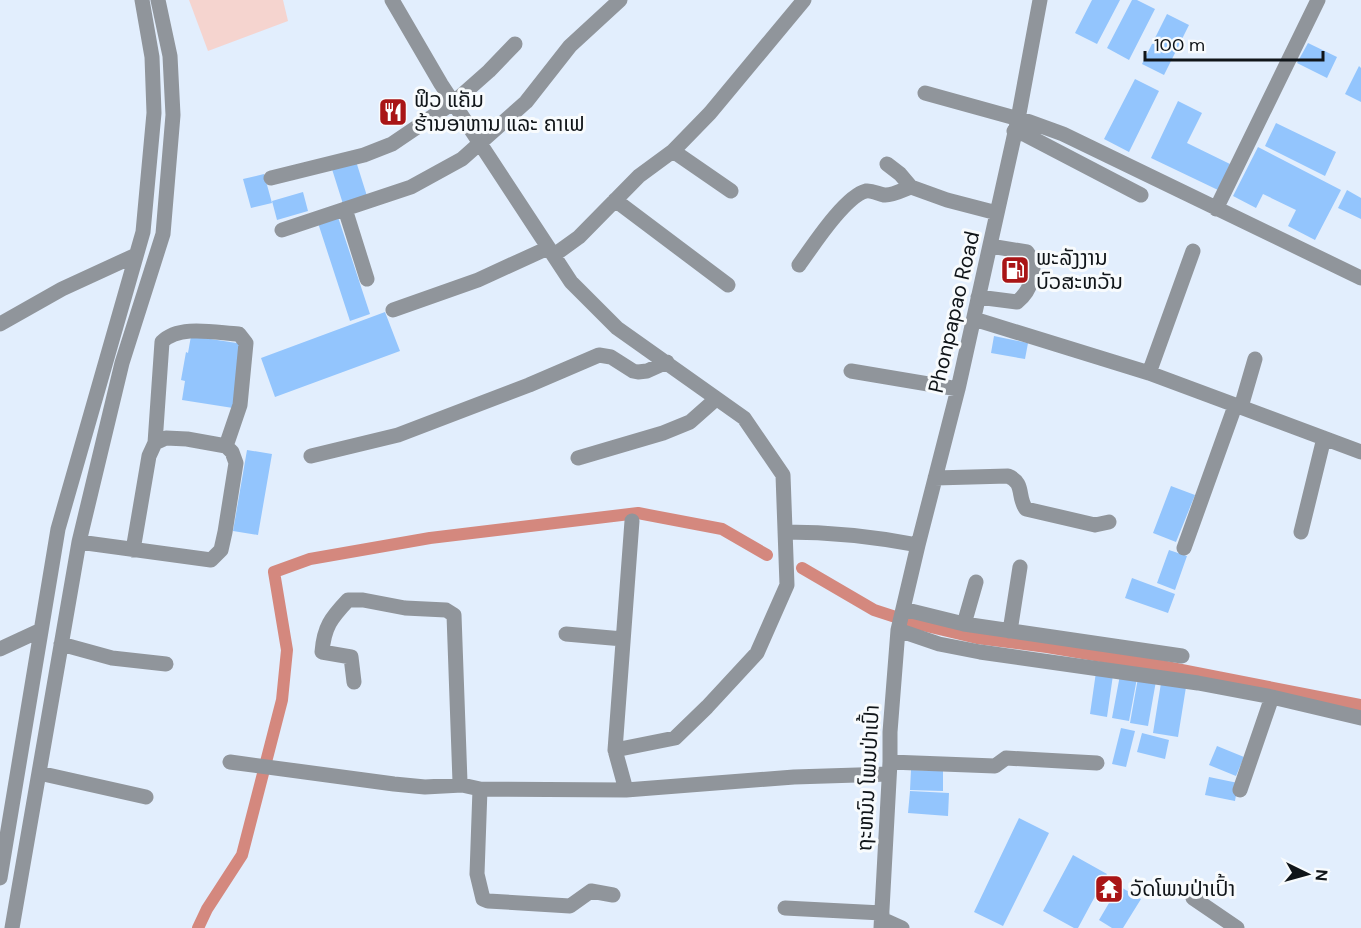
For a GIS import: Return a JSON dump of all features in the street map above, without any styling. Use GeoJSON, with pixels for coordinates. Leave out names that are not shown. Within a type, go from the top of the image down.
{"type":"FeatureCollection","features":[{"type":"Feature","properties":{"kind":"street"},"geometry":{"type":"LineString","coordinates":[[0,878],[58,529],[143,232],[154,113],[152,57],[142,0]]}},
{"type":"Feature","properties":{"kind":"street"},"geometry":{"type":"LineString","coordinates":[[12,928],[79,542],[122,363],[163,234],[172,115],[170,56],[158,0]]}},
{"type":"Feature","properties":{"kind":"street"},"geometry":{"type":"LineString","coordinates":[[392,0],[441,84],[571,282],[617,328],[744,418],[783,475],[787,585],[757,653],[675,738],[615,750]]}},
{"type":"Feature","properties":{"kind":"street"},"geometry":{"type":"LineString","coordinates":[[282,230],[411,187],[462,159],[526,102],[570,46],[620,0]]}},
{"type":"Feature","properties":{"kind":"street"},"geometry":{"type":"LineString","coordinates":[[393,310],[551,252],[579,237],[639,176],[673,151],[710,113],[804,0]]}},
{"type":"Feature","properties":{"kind":"street","name":"Phonpapao Road"},"geometry":{"type":"LineString","coordinates":[[898,630],[974,320],[1040,0]]}},
{"type":"Feature","properties":{"kind":"street"},"geometry":{"type":"LineString","coordinates":[[1216,209],[1318,0]]}},
{"type":"Feature","properties":{"kind":"street"},"geometry":{"type":"LineString","coordinates":[[272,178],[364,155],[392,144],[454,102],[515,44]]}},
{"type":"Feature","properties":{"kind":"street"},"geometry":{"type":"LineString","coordinates":[[925,93],[1016,125],[1063,134],[1361,278]]}},
{"type":"Feature","properties":{"kind":"street"},"geometry":{"type":"LineString","coordinates":[[1016,125],[1026,135],[1142,195]]}},
{"type":"Feature","properties":{"kind":"street"},"geometry":{"type":"LineString","coordinates":[[673,151],[731,191]]}},
{"type":"Feature","properties":{"kind":"street"},"geometry":{"type":"LineString","coordinates":[[887,164],[911,187],[997,213]]}},
{"type":"Feature","properties":{"kind":"street"},"geometry":{"type":"LineString","coordinates":[[799,265],[828,226],[858,195],[871,191],[891,195],[911,187]]}},
{"type":"Feature","properties":{"kind":"street"},"geometry":{"type":"LineString","coordinates":[[615,200],[728,285]]}},
{"type":"Feature","properties":{"kind":"street"},"geometry":{"type":"LineString","coordinates":[[345,209],[367,279]]}},
{"type":"Feature","properties":{"kind":"street"},"geometry":{"type":"LineString","coordinates":[[978,297],[1017,302],[1025,296],[1031,284],[1033,266],[1032,257],[1028,252],[990,246]]}},
{"type":"Feature","properties":{"kind":"street"},"geometry":{"type":"LineString","coordinates":[[1149,373],[1193,251]]}},
{"type":"Feature","properties":{"kind":"street"},"geometry":{"type":"LineString","coordinates":[[0,324],[62,289],[136,255]]}},
{"type":"Feature","properties":{"kind":"street"},"geometry":{"type":"LineString","coordinates":[[974,320],[1149,373],[1360,450]]}},
{"type":"Feature","properties":{"kind":"street"},"geometry":{"type":"LineString","coordinates":[[133,550],[149,456],[155,443],[162,342],[166,338],[178,333],[239,334],[246,343],[240,405],[226,446]]}},
{"type":"Feature","properties":{"kind":"street"},"geometry":{"type":"LineString","coordinates":[[312,456],[398,435],[529,385],[599,355],[611,357],[638,372],[647,371],[667,362]]}},
{"type":"Feature","properties":{"kind":"street"},"geometry":{"type":"LineString","coordinates":[[1184,548],[1256,359]]}},
{"type":"Feature","properties":{"kind":"street"},"geometry":{"type":"LineString","coordinates":[[851,371],[958,389]]}},
{"type":"Feature","properties":{"kind":"street"},"geometry":{"type":"LineString","coordinates":[[578,458],[663,433],[690,422],[716,399]]}},
{"type":"Feature","properties":{"kind":"street"},"geometry":{"type":"LineString","coordinates":[[79,542],[211,560],[221,550],[236,463],[232,452],[226,446],[187,439],[166,438],[155,443]]}},
{"type":"Feature","properties":{"kind":"street"},"geometry":{"type":"LineString","coordinates":[[1301,532],[1324,438]]}},
{"type":"Feature","properties":{"kind":"street"},"geometry":{"type":"LineString","coordinates":[[935,478],[1008,476],[1019,484],[1022,490],[1023,505],[1026,508],[1095,525],[1109,522]]}},
{"type":"Feature","properties":{"kind":"street"},"geometry":{"type":"LineString","coordinates":[[626,790],[615,750],[632,521]]}},
{"type":"Feature","properties":{"kind":"street"},"geometry":{"type":"LineString","coordinates":[[785,532],[867,535],[918,545]]}},
{"type":"Feature","properties":{"kind":"street"},"geometry":{"type":"LineString","coordinates":[[1010,631],[1020,567]]}},
{"type":"Feature","properties":{"kind":"street"},"geometry":{"type":"LineString","coordinates":[[964,624],[976,582]]}},
{"type":"Feature","properties":{"kind":"street"},"geometry":{"type":"LineString","coordinates":[[354,682],[351,657],[322,652],[324,633],[348,600],[363,600],[405,608],[446,610],[454,615],[460,782],[462,785]]}},
{"type":"Feature","properties":{"kind":"street"},"geometry":{"type":"LineString","coordinates":[[902,611],[964,624],[1182,656]]}},
{"type":"Feature","properties":{"kind":"street"},"geometry":{"type":"LineString","coordinates":[[0,649],[41,630]]}},
{"type":"Feature","properties":{"kind":"street"},"geometry":{"type":"LineString","coordinates":[[898,630],[939,644],[980,652],[1198,683],[1361,718]]}},
{"type":"Feature","properties":{"kind":"street","name":"ຖະຫນົນ ໂພນປ່າເປົ້າ"},"geometry":{"type":"LineString","coordinates":[[881,920],[890,732],[898,630]]}},
{"type":"Feature","properties":{"kind":"street"},"geometry":{"type":"LineString","coordinates":[[566,634],[623,639]]}},
{"type":"Feature","properties":{"kind":"street"},"geometry":{"type":"LineString","coordinates":[[61,644],[112,658],[165,664]]}},
{"type":"Feature","properties":{"kind":"street"},"geometry":{"type":"LineString","coordinates":[[1240,790],[1272,698]]}},
{"type":"Feature","properties":{"kind":"street"},"geometry":{"type":"LineString","coordinates":[[230,762],[425,787],[462,785],[480,789],[626,790],[890,768],[995,766],[1006,758],[1097,763]]}},
{"type":"Feature","properties":{"kind":"street"},"geometry":{"type":"LineString","coordinates":[[39,773],[146,796]]}},
{"type":"Feature","properties":{"kind":"street"},"geometry":{"type":"LineString","coordinates":[[480,789],[477,874],[483,899],[570,906],[591,891],[613,895]]}},
{"type":"Feature","properties":{"kind":"street"},"geometry":{"type":"LineString","coordinates":[[1193,898],[1237,928]]}},
{"type":"Feature","properties":{"kind":"street"},"geometry":{"type":"LineString","coordinates":[[785,908],[881,920],[902,928]]}},
{"type":"Feature","properties":{"kind":"shaded area"},"geometry":{"type":"Polygon","coordinates":[[[189,0],[283,0],[288,21],[208,51],[189,0]]]}},
{"type":"Feature","properties":{"kind":"building"},"geometry":{"type":"Polygon","coordinates":[[[1092,0],[1120,0],[1097,44],[1075,33],[1092,0]]]}},
{"type":"Feature","properties":{"kind":"building"},"geometry":{"type":"Polygon","coordinates":[[[1132,0],[1137,0],[1155,9],[1129,60],[1107,48],[1132,0]]]}},
{"type":"Feature","properties":{"kind":"building"},"geometry":{"type":"Polygon","coordinates":[[[1167,14],[1189,25],[1164,75],[1142,64],[1167,14]]]}},
{"type":"Feature","properties":{"kind":"building"},"geometry":{"type":"Polygon","coordinates":[[[1308,43],[1337,57],[1327,78],[1297,63],[1308,43]]]}},
{"type":"Feature","properties":{"kind":"building"},"geometry":{"type":"Polygon","coordinates":[[[1359,66],[1361,68],[1361,102],[1345,94],[1359,66]]]}},
{"type":"Feature","properties":{"kind":"building"},"geometry":{"type":"Polygon","coordinates":[[[1135,79],[1159,91],[1129,152],[1104,139],[1135,79]]]}},
{"type":"Feature","properties":{"kind":"building"},"geometry":{"type":"Polygon","coordinates":[[[1178,101],[1202,113],[1187,143],[1230,164],[1218,190],[1151,158],[1178,101]]]}},
{"type":"Feature","properties":{"kind":"building"},"geometry":{"type":"Polygon","coordinates":[[[1276,123],[1336,152],[1325,176],[1265,146],[1276,123]]]}},
{"type":"Feature","properties":{"kind":"building"},"geometry":{"type":"Polygon","coordinates":[[[1258,147],[1341,190],[1315,240],[1288,226],[1296,210],[1263,194],[1256,208],[1233,196],[1258,147]]]}},
{"type":"Feature","properties":{"kind":"building"},"geometry":{"type":"Polygon","coordinates":[[[355,158],[367,196],[343,204],[331,166],[355,158]]]}},
{"type":"Feature","properties":{"kind":"building"},"geometry":{"type":"Polygon","coordinates":[[[264,174],[272,203],[251,208],[243,179],[264,174]]]}},
{"type":"Feature","properties":{"kind":"building"},"geometry":{"type":"Polygon","coordinates":[[[1347,190],[1361,198],[1361,219],[1338,208],[1347,190]]]}},
{"type":"Feature","properties":{"kind":"building"},"geometry":{"type":"Polygon","coordinates":[[[303,192],[308,211],[277,220],[272,201],[303,192]]]}},
{"type":"Feature","properties":{"kind":"building"},"geometry":{"type":"Polygon","coordinates":[[[338,217],[370,314],[350,321],[318,223],[338,217]]]}},
{"type":"Feature","properties":{"kind":"building"},"geometry":{"type":"Polygon","coordinates":[[[385,312],[400,351],[275,397],[261,358],[385,312]]]}},
{"type":"Feature","properties":{"kind":"building"},"geometry":{"type":"Polygon","coordinates":[[[191,336],[243,344],[233,408],[182,400],[185,381],[181,380],[191,336]]]}},
{"type":"Feature","properties":{"kind":"building"},"geometry":{"type":"Polygon","coordinates":[[[994,336],[1028,343],[1025,359],[991,353],[994,336]]]}},
{"type":"Feature","properties":{"kind":"building"},"geometry":{"type":"Polygon","coordinates":[[[247,450],[272,454],[258,535],[233,531],[247,450]]]}},
{"type":"Feature","properties":{"kind":"building"},"geometry":{"type":"Polygon","coordinates":[[[1171,486],[1195,495],[1176,542],[1153,533],[1171,486]]]}},
{"type":"Feature","properties":{"kind":"building"},"geometry":{"type":"Polygon","coordinates":[[[1169,550],[1187,556],[1175,590],[1157,583],[1169,550]]]}},
{"type":"Feature","properties":{"kind":"building"},"geometry":{"type":"Polygon","coordinates":[[[1132,578],[1175,594],[1168,613],[1125,598],[1132,578]]]}},
{"type":"Feature","properties":{"kind":"building"},"geometry":{"type":"Polygon","coordinates":[[[1096,672],[1113,675],[1107,717],[1090,714],[1096,672]]]}},
{"type":"Feature","properties":{"kind":"building"},"geometry":{"type":"Polygon","coordinates":[[[1120,675],[1137,678],[1129,721],[1112,718],[1120,675]]]}},
{"type":"Feature","properties":{"kind":"building"},"geometry":{"type":"Polygon","coordinates":[[[1138,678],[1156,681],[1148,726],[1130,723],[1138,678]]]}},
{"type":"Feature","properties":{"kind":"building"},"geometry":{"type":"Polygon","coordinates":[[[1161,683],[1186,687],[1178,737],[1153,733],[1161,683]]]}},
{"type":"Feature","properties":{"kind":"building"},"geometry":{"type":"Polygon","coordinates":[[[1121,728],[1135,731],[1126,767],[1112,764],[1121,728]]]}},
{"type":"Feature","properties":{"kind":"building"},"geometry":{"type":"Polygon","coordinates":[[[1142,733],[1169,740],[1165,759],[1137,752],[1142,733]]]}},
{"type":"Feature","properties":{"kind":"building"},"geometry":{"type":"Polygon","coordinates":[[[1217,746],[1244,757],[1236,776],[1209,765],[1217,746]]]}},
{"type":"Feature","properties":{"kind":"building"},"geometry":{"type":"Polygon","coordinates":[[[911,770],[943,771],[943,791],[910,790],[911,770]]]}},
{"type":"Feature","properties":{"kind":"building"},"geometry":{"type":"Polygon","coordinates":[[[1209,777],[1238,783],[1235,801],[1205,795],[1209,777]]]}},
{"type":"Feature","properties":{"kind":"building"},"geometry":{"type":"Polygon","coordinates":[[[910,791],[949,793],[948,816],[908,813],[910,791]]]}},
{"type":"Feature","properties":{"kind":"building"},"geometry":{"type":"Polygon","coordinates":[[[1019,818],[1049,833],[1003,926],[974,912],[1019,818]]]}},
{"type":"Feature","properties":{"kind":"building"},"geometry":{"type":"Polygon","coordinates":[[[1073,855],[1107,874],[1078,928],[1043,911],[1073,855]]]}},
{"type":"Feature","properties":{"kind":"building"},"geometry":{"type":"Polygon","coordinates":[[[1119,886],[1141,899],[1123,928],[1112,928],[1099,920],[1119,886]]]}},
{"type":"Feature","properties":{"kind":"waterway"},"geometry":{"type":"LineString","coordinates":[[198,928],[207,909],[242,855],[282,700],[287,650],[274,572],[310,559],[430,538],[638,513],[722,529],[767,555]]}},
{"type":"Feature","properties":{"kind":"waterway"},"geometry":{"type":"LineString","coordinates":[[802,568],[874,610],[914,623],[977,638],[1161,666],[1361,705]]}},
{"type":"Feature","properties":{"kind":"place","name":"ຟິວ ແຄັມ ຮ້ານອາຫານ ແລະ ຄາເຟ"},"geometry":{"type":"Point","coordinates":[393,112]}},
{"type":"Feature","properties":{"kind":"place","name":"ພະລັງງານ ບົວສະຫວັນ"},"geometry":{"type":"Point","coordinates":[1015,270]}},
{"type":"Feature","properties":{"kind":"place","name":"ວັດໂພນປ່າເປົ້າ"},"geometry":{"type":"Point","coordinates":[1109,889]}}]}
